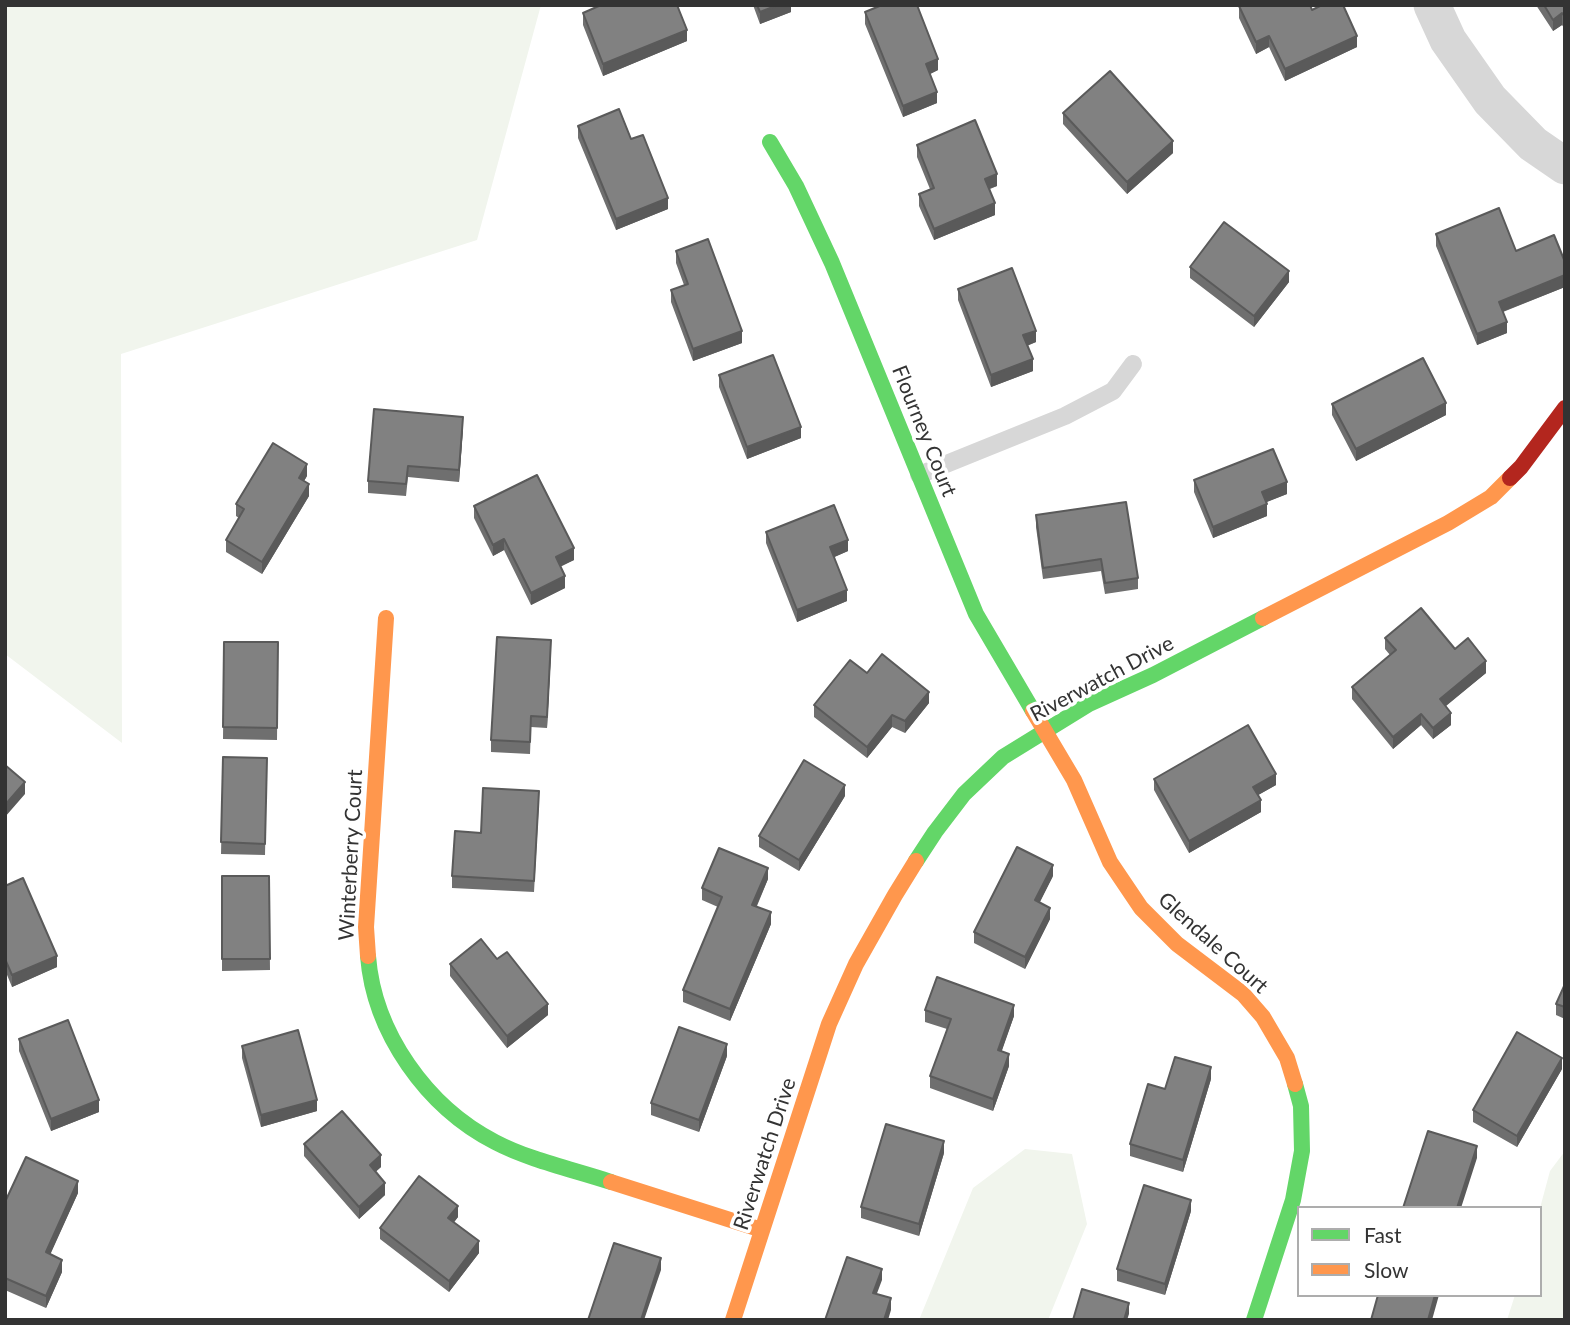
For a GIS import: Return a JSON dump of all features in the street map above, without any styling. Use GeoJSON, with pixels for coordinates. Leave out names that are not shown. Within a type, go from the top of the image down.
{"type":"FeatureCollection","features":[{"type":"Feature","properties":{"kind":"street"},"geometry":{"type":"LineString","coordinates":[[1432,5],[1448,40],[1490,100],[1533,144],[1565,166]]}},
{"type":"Feature","properties":{"kind":"street","name":"Flourney Court"},"geometry":{"type":"LineString","coordinates":[[770,142],[808,209],[860,328],[976,614],[1045,732]]}},
{"type":"Feature","properties":{"kind":"street","name":"Riverwatch Drive"},"geometry":{"type":"LineString","coordinates":[[733,1320],[829,1024],[862,953],[895,895],[935,832],[964,794],[1003,757],[1090,704],[1153,675],[1448,523],[1491,497],[1521,467],[1565,408]]}},
{"type":"Feature","properties":{"kind":"street","name":"Winterberry Court"},"geometry":{"type":"LineString","coordinates":[[386,618],[366,927],[370,979],[388,1030],[410,1067],[442,1105],[462,1122],[496,1143],[762,1230]]}},
{"type":"Feature","properties":{"kind":"street","name":"Glendale Court"},"geometry":{"type":"LineString","coordinates":[[1045,732],[1074,780],[1110,862],[1141,908],[1177,944],[1243,994],[1263,1017],[1287,1058],[1301,1106],[1302,1151],[1293,1200],[1254,1320]]}},
{"type":"Feature","properties":{"kind":"lane"},"geometry":{"type":"LineString","coordinates":[[919,475],[1065,416],[1113,391],[1133,364]]}},
{"type":"Feature","properties":{"kind":"shaded area"},"geometry":{"type":"Polygon","coordinates":[[[5,5],[541,5],[477,240],[121,354],[122,743],[5,654],[5,5]]]}},
{"type":"Feature","properties":{"kind":"shaded area"},"geometry":{"type":"Polygon","coordinates":[[[1025,1149],[1072,1154],[1087,1224],[1048,1320],[919,1320],[973,1188],[1025,1149]]]}},
{"type":"Feature","properties":{"kind":"shaded area"},"geometry":{"type":"Polygon","coordinates":[[[1565,1151],[1565,1320],[1507,1320],[1514,1297],[1542,1297],[1541,1206],[1550,1171],[1565,1151]]]}},
{"type":"Feature","properties":{"kind":"building"},"geometry":{"type":"Polygon","coordinates":[[[601,5],[677,5],[687,30],[603,64],[583,13],[601,5]]]}},
{"type":"Feature","properties":{"kind":"building"},"geometry":{"type":"Polygon","coordinates":[[[757,5],[778,5],[760,12],[757,5]]]}},
{"type":"Feature","properties":{"kind":"building"},"geometry":{"type":"Polygon","coordinates":[[[882,5],[917,5],[938,59],[926,64],[937,92],[903,106],[865,12],[882,5]]]}},
{"type":"Feature","properties":{"kind":"building"},"geometry":{"type":"Polygon","coordinates":[[[1310,5],[1312,10],[1322,5],[1343,5],[1357,36],[1285,69],[1269,36],[1256,42],[1239,6],[1310,5]]]}},
{"type":"Feature","properties":{"kind":"building"},"geometry":{"type":"Polygon","coordinates":[[[1544,5],[1565,5],[1565,17],[1562,13],[1553,20],[1544,5]]]}},
{"type":"Feature","properties":{"kind":"building"},"geometry":{"type":"Polygon","coordinates":[[[1110,71],[1173,141],[1127,182],[1063,113],[1110,71]]]}},
{"type":"Feature","properties":{"kind":"building"},"geometry":{"type":"Polygon","coordinates":[[[619,109],[631,139],[643,135],[668,198],[616,219],[578,126],[619,109]]]}},
{"type":"Feature","properties":{"kind":"building"},"geometry":{"type":"Polygon","coordinates":[[[975,120],[997,174],[985,179],[995,203],[934,229],[919,194],[934,188],[917,145],[975,120]]]}},
{"type":"Feature","properties":{"kind":"building"},"geometry":{"type":"Polygon","coordinates":[[[1499,208],[1516,251],[1554,235],[1565,262],[1565,275],[1499,302],[1507,322],[1477,334],[1436,234],[1499,208]]]}},
{"type":"Feature","properties":{"kind":"building"},"geometry":{"type":"Polygon","coordinates":[[[1224,222],[1289,271],[1254,316],[1190,267],[1224,222]]]}},
{"type":"Feature","properties":{"kind":"building"},"geometry":{"type":"Polygon","coordinates":[[[708,239],[742,331],[693,349],[671,290],[688,284],[676,251],[708,239]]]}},
{"type":"Feature","properties":{"kind":"building"},"geometry":{"type":"Polygon","coordinates":[[[1012,268],[1036,331],[1023,335],[1033,359],[991,375],[958,289],[1012,268]]]}},
{"type":"Feature","properties":{"kind":"building"},"geometry":{"type":"Polygon","coordinates":[[[773,355],[801,427],[747,447],[719,375],[773,355]]]}},
{"type":"Feature","properties":{"kind":"building"},"geometry":{"type":"Polygon","coordinates":[[[1423,358],[1446,403],[1356,449],[1332,404],[1423,358]]]}},
{"type":"Feature","properties":{"kind":"building"},"geometry":{"type":"Polygon","coordinates":[[[374,409],[463,417],[459,470],[408,466],[406,484],[368,481],[374,409]]]}},
{"type":"Feature","properties":{"kind":"building"},"geometry":{"type":"Polygon","coordinates":[[[273,443],[307,464],[299,478],[309,484],[262,562],[226,540],[244,509],[236,504],[273,443]]]}},
{"type":"Feature","properties":{"kind":"building"},"geometry":{"type":"Polygon","coordinates":[[[1273,449],[1287,482],[1262,492],[1267,504],[1213,527],[1194,480],[1273,449]]]}},
{"type":"Feature","properties":{"kind":"building"},"geometry":{"type":"Polygon","coordinates":[[[537,475],[574,548],[556,557],[565,576],[531,593],[504,539],[493,545],[474,506],[537,475]]]}},
{"type":"Feature","properties":{"kind":"building"},"geometry":{"type":"Polygon","coordinates":[[[1126,502],[1138,578],[1105,583],[1101,559],[1043,568],[1036,515],[1126,502]]]}},
{"type":"Feature","properties":{"kind":"building"},"geometry":{"type":"Polygon","coordinates":[[[834,505],[848,540],[830,547],[847,590],[797,610],[766,532],[834,505]]]}},
{"type":"Feature","properties":{"kind":"building"},"geometry":{"type":"Polygon","coordinates":[[[1421,608],[1455,649],[1468,638],[1486,661],[1440,699],[1451,713],[1433,728],[1421,714],[1393,737],[1352,687],[1396,650],[1385,638],[1421,608]]]}},
{"type":"Feature","properties":{"kind":"building"},"geometry":{"type":"Polygon","coordinates":[[[497,637],[551,640],[547,717],[531,716],[530,742],[491,740],[497,637]]]}},
{"type":"Feature","properties":{"kind":"building"},"geometry":{"type":"Polygon","coordinates":[[[224,642],[278,642],[277,728],[223,727],[224,642]]]}},
{"type":"Feature","properties":{"kind":"building"},"geometry":{"type":"Polygon","coordinates":[[[882,654],[929,692],[905,721],[892,715],[867,747],[814,705],[850,660],[867,673],[882,654]]]}},
{"type":"Feature","properties":{"kind":"building"},"geometry":{"type":"Polygon","coordinates":[[[1248,725],[1276,774],[1253,787],[1261,800],[1189,841],[1154,779],[1248,725]]]}},
{"type":"Feature","properties":{"kind":"building"},"geometry":{"type":"Polygon","coordinates":[[[223,757],[267,758],[265,844],[221,842],[223,757]]]}},
{"type":"Feature","properties":{"kind":"building"},"geometry":{"type":"Polygon","coordinates":[[[804,760],[845,785],[799,860],[759,836],[804,760]]]}},
{"type":"Feature","properties":{"kind":"building"},"geometry":{"type":"Polygon","coordinates":[[[5,765],[25,782],[5,805],[5,765]]]}},
{"type":"Feature","properties":{"kind":"building"},"geometry":{"type":"Polygon","coordinates":[[[483,788],[539,791],[534,881],[452,876],[455,831],[481,833],[483,788]]]}},
{"type":"Feature","properties":{"kind":"building"},"geometry":{"type":"Polygon","coordinates":[[[1017,847],[1053,865],[1035,900],[1050,908],[1025,957],[974,932],[1017,847]]]}},
{"type":"Feature","properties":{"kind":"building"},"geometry":{"type":"Polygon","coordinates":[[[719,848],[768,868],[752,905],[771,912],[730,1009],[683,990],[722,897],[702,888],[719,848]]]}},
{"type":"Feature","properties":{"kind":"building"},"geometry":{"type":"Polygon","coordinates":[[[222,876],[269,876],[270,959],[222,959],[222,876]]]}},
{"type":"Feature","properties":{"kind":"building"},"geometry":{"type":"Polygon","coordinates":[[[23,878],[57,956],[12,975],[5,959],[5,886],[23,878]]]}},
{"type":"Feature","properties":{"kind":"building"},"geometry":{"type":"Polygon","coordinates":[[[481,939],[497,959],[507,952],[548,1004],[507,1036],[450,964],[481,939]]]}},
{"type":"Feature","properties":{"kind":"building"},"geometry":{"type":"Polygon","coordinates":[[[937,977],[1014,1005],[998,1050],[1009,1054],[993,1099],[930,1076],[951,1019],[925,1010],[937,977]]]}},
{"type":"Feature","properties":{"kind":"building"},"geometry":{"type":"Polygon","coordinates":[[[1565,984],[1565,1007],[1556,1004],[1565,984]]]}},
{"type":"Feature","properties":{"kind":"building"},"geometry":{"type":"Polygon","coordinates":[[[68,1020],[99,1100],[51,1119],[19,1039],[68,1020]]]}},
{"type":"Feature","properties":{"kind":"building"},"geometry":{"type":"Polygon","coordinates":[[[679,1027],[727,1044],[699,1120],[651,1103],[679,1027]]]}},
{"type":"Feature","properties":{"kind":"building"},"geometry":{"type":"Polygon","coordinates":[[[298,1030],[317,1100],[261,1115],[242,1046],[298,1030]]]}},
{"type":"Feature","properties":{"kind":"building"},"geometry":{"type":"Polygon","coordinates":[[[1517,1032],[1562,1058],[1517,1136],[1473,1110],[1517,1032]]]}},
{"type":"Feature","properties":{"kind":"building"},"geometry":{"type":"Polygon","coordinates":[[[1175,1057],[1211,1067],[1183,1160],[1130,1144],[1148,1084],[1165,1089],[1175,1057]]]}},
{"type":"Feature","properties":{"kind":"building"},"geometry":{"type":"Polygon","coordinates":[[[342,1111],[381,1155],[370,1165],[385,1183],[359,1207],[304,1144],[342,1111]]]}},
{"type":"Feature","properties":{"kind":"building"},"geometry":{"type":"Polygon","coordinates":[[[886,1124],[944,1141],[919,1224],[861,1207],[886,1124]]]}},
{"type":"Feature","properties":{"kind":"building"},"geometry":{"type":"Polygon","coordinates":[[[1428,1131],[1477,1146],[1458,1206],[1404,1206],[1428,1131]]]}},
{"type":"Feature","properties":{"kind":"building"},"geometry":{"type":"Polygon","coordinates":[[[26,1157],[78,1181],[46,1252],[62,1260],[46,1296],[5,1278],[5,1202],[26,1157]]]}},
{"type":"Feature","properties":{"kind":"building"},"geometry":{"type":"Polygon","coordinates":[[[419,1176],[458,1206],[448,1218],[479,1241],[449,1281],[380,1228],[419,1176]]]}},
{"type":"Feature","properties":{"kind":"building"},"geometry":{"type":"Polygon","coordinates":[[[1144,1185],[1191,1200],[1165,1284],[1117,1269],[1144,1185]]]}},
{"type":"Feature","properties":{"kind":"building"},"geometry":{"type":"Polygon","coordinates":[[[614,1243],[661,1258],[641,1320],[588,1320],[614,1243]]]}},
{"type":"Feature","properties":{"kind":"building"},"geometry":{"type":"Polygon","coordinates":[[[847,1257],[882,1269],[873,1293],[891,1298],[884,1320],[825,1320],[847,1257]]]}},
{"type":"Feature","properties":{"kind":"building"},"geometry":{"type":"Polygon","coordinates":[[[1082,1289],[1129,1303],[1124,1320],[1073,1320],[1082,1289]]]}},
{"type":"Feature","properties":{"kind":"building"},"geometry":{"type":"Polygon","coordinates":[[[1377,1297],[1434,1297],[1428,1320],[1371,1320],[1377,1297]]]}},
{"type":"Feature","properties":{"kind":"traffic: fast"},"geometry":{"type":"LineString","coordinates":[[770,142],[796,186],[832,263],[976,614],[1033,711]]}},
{"type":"Feature","properties":{"kind":"traffic: fast"},"geometry":{"type":"LineString","coordinates":[[916,861],[964,794],[1003,757],[1089,704],[1153,675],[1263,618]]}},
{"type":"Feature","properties":{"kind":"traffic: fast"},"geometry":{"type":"LineString","coordinates":[[368,956],[372,985],[393,1039],[408,1065],[447,1109],[470,1127],[508,1148],[611,1182]]}},
{"type":"Feature","properties":{"kind":"traffic: fast"},"geometry":{"type":"LineString","coordinates":[[1254,1320],[1293,1200],[1302,1151],[1301,1106],[1295,1084]]}},
{"type":"Feature","properties":{"kind":"traffic: slow"},"geometry":{"type":"LineString","coordinates":[[1263,618],[1448,523],[1491,497],[1510,478]]}},
{"type":"Feature","properties":{"kind":"traffic: slow"},"geometry":{"type":"LineString","coordinates":[[368,956],[366,927],[386,618]]}},
{"type":"Feature","properties":{"kind":"traffic: slow"},"geometry":{"type":"LineString","coordinates":[[1033,711],[1074,780],[1110,862],[1141,908],[1177,944],[1243,994],[1263,1017],[1287,1058],[1295,1084]]}},
{"type":"Feature","properties":{"kind":"traffic: slow"},"geometry":{"type":"LineString","coordinates":[[733,1320],[829,1024],[856,964],[916,861]]}},
{"type":"Feature","properties":{"kind":"traffic: slow"},"geometry":{"type":"LineString","coordinates":[[611,1182],[762,1230]]}},
{"type":"Feature","properties":{"kind":"traffic: jam"},"geometry":{"type":"LineString","coordinates":[[1510,478],[1565,408]]}}]}
